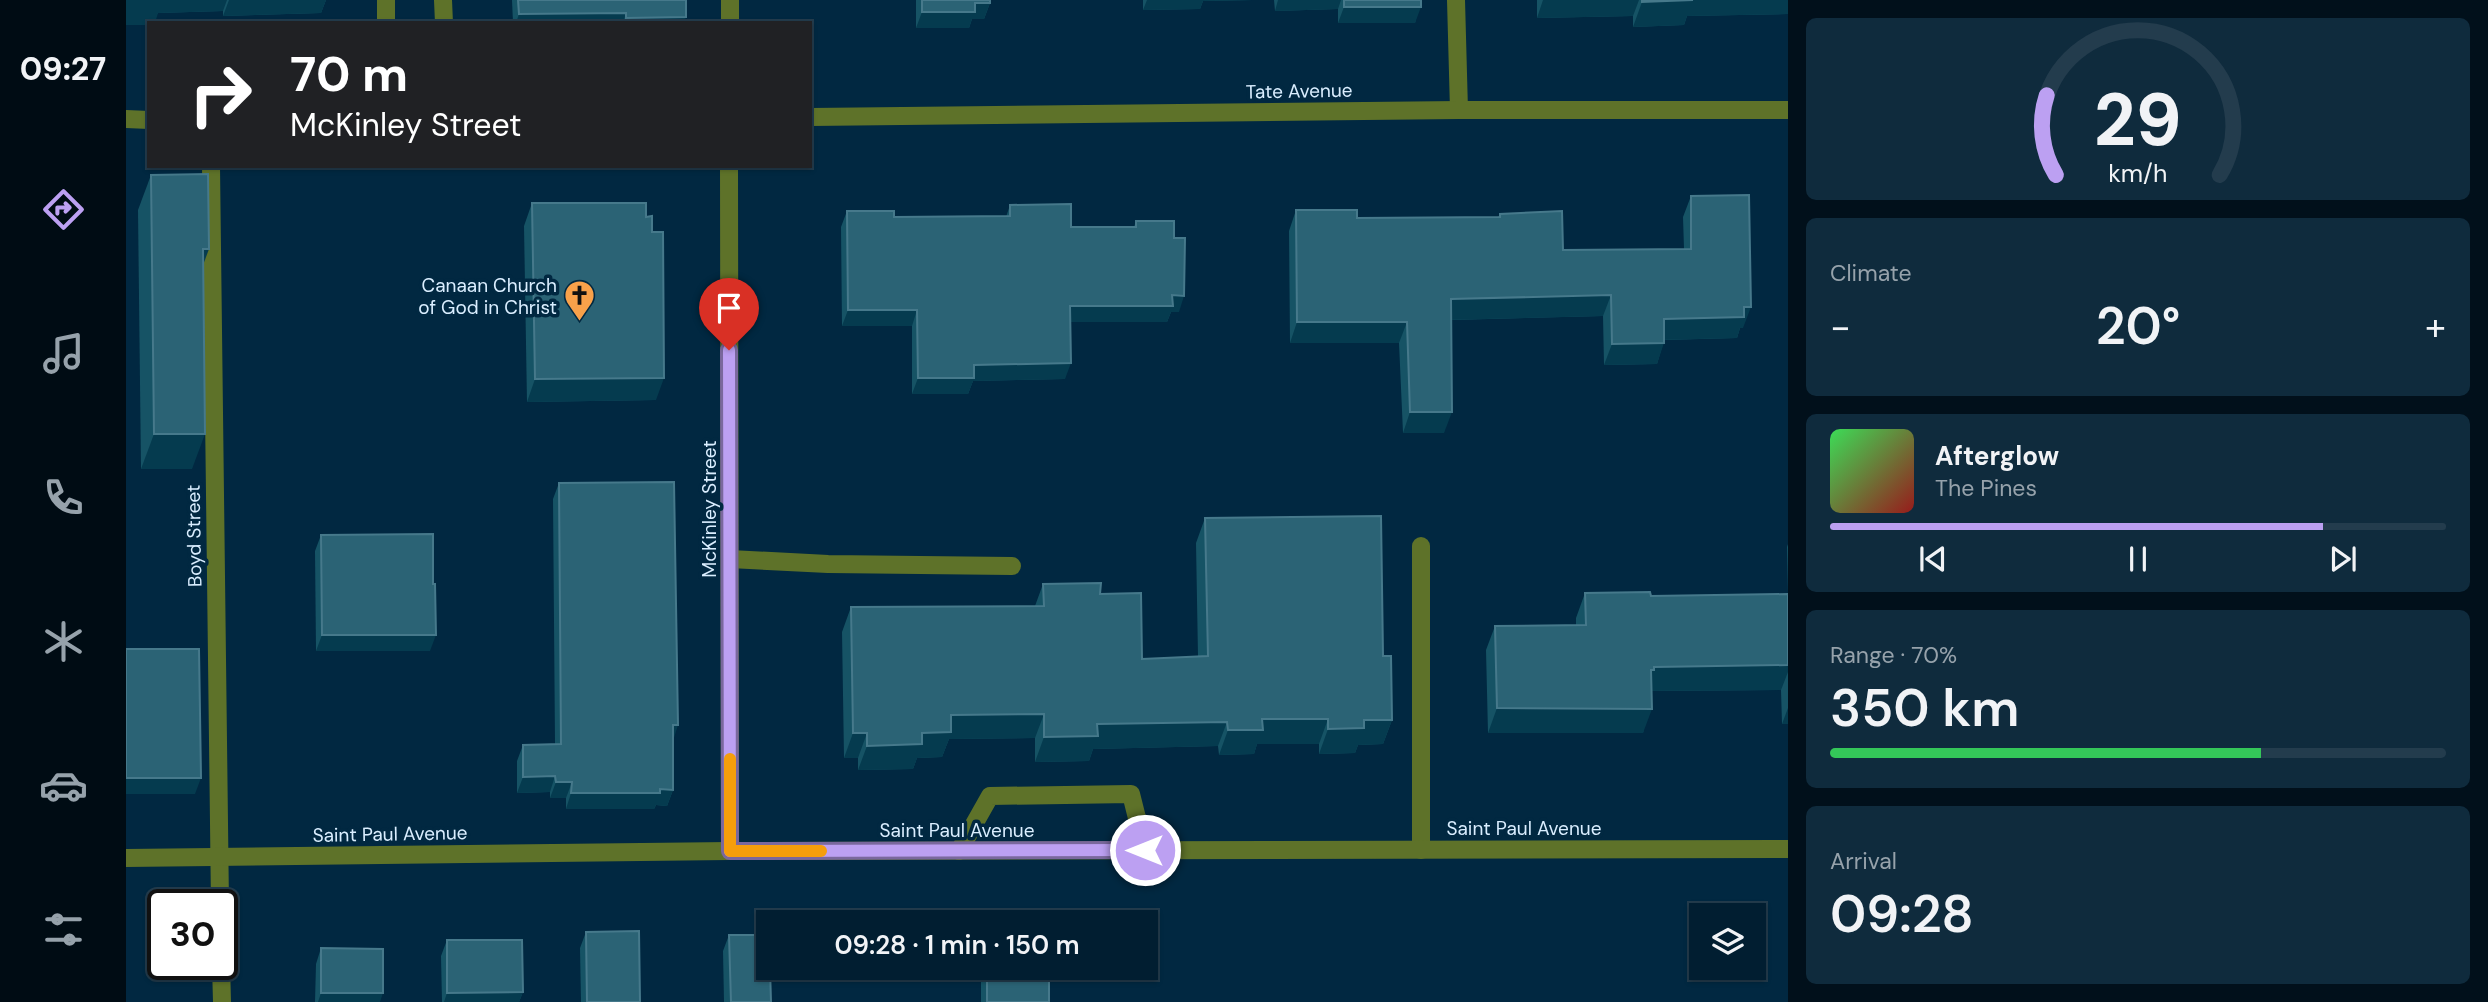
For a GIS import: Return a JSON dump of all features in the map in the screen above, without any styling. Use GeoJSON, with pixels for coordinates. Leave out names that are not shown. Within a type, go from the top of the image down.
{"type":"FeatureCollection","features":[{"type":"Feature","properties":{"kind":"street"},"geometry":{"type":"LineString","coordinates":[[386,0],[386,21]]}},
{"type":"Feature","properties":{"kind":"street"},"geometry":{"type":"LineString","coordinates":[[443,0],[444,21]]}},
{"type":"Feature","properties":{"kind":"street"},"geometry":{"type":"LineString","coordinates":[[730,0],[730,21]]}},
{"type":"Feature","properties":{"kind":"street"},"geometry":{"type":"LineString","coordinates":[[1457,0],[1459,110]]}},
{"type":"Feature","properties":{"kind":"street","name":"Tate Avenue"},"geometry":{"type":"LineString","coordinates":[[812,117],[1459,110],[1788,110]]}},
{"type":"Feature","properties":{"kind":"street"},"geometry":{"type":"LineString","coordinates":[[126,120],[147,120]]}},
{"type":"Feature","properties":{"kind":"street","name":"Boyd Street"},"geometry":{"type":"LineString","coordinates":[[211,168],[220,889]]}},
{"type":"Feature","properties":{"kind":"street","name":"McKinley Street"},"geometry":{"type":"LineString","coordinates":[[729,168],[730,851]]}},
{"type":"Feature","properties":{"kind":"street"},"geometry":{"type":"LineString","coordinates":[[1421,547],[1421,850]]}},
{"type":"Feature","properties":{"kind":"street"},"geometry":{"type":"LineString","coordinates":[[730,559],[828,564],[1012,566]]}},
{"type":"Feature","properties":{"kind":"street"},"geometry":{"type":"LineString","coordinates":[[959,851],[990,796],[1118,794],[1131,794],[1145,850]]}},
{"type":"Feature","properties":{"kind":"street","name":"Saint Paul Avenue"},"geometry":{"type":"LineString","coordinates":[[126,858],[730,851],[1788,849]]}},
{"type":"Feature","properties":{"kind":"street"},"geometry":{"type":"LineString","coordinates":[[221,980],[222,1002]]}},
{"type":"Feature","properties":{"kind":"building"},"geometry":{"type":"Polygon","coordinates":[[[518,0],[686,0],[686,17],[626,18],[626,13],[519,14],[518,0]]]}},
{"type":"Feature","properties":{"kind":"building"},"geometry":{"type":"Polygon","coordinates":[[[922,0],[990,0],[990,3],[975,3],[975,12],[922,12],[922,0]]]}},
{"type":"Feature","properties":{"kind":"building"},"geometry":{"type":"Polygon","coordinates":[[[1344,0],[1421,0],[1421,7],[1344,7],[1344,0]]]}},
{"type":"Feature","properties":{"kind":"building"},"geometry":{"type":"Polygon","coordinates":[[[1642,0],[1693,0],[1642,2],[1642,0]]]}},
{"type":"Feature","properties":{"kind":"building"},"geometry":{"type":"Polygon","coordinates":[[[208,174],[209,249],[203,249],[205,434],[154,434],[151,175],[208,174]]]}},
{"type":"Feature","properties":{"kind":"building"},"geometry":{"type":"Polygon","coordinates":[[[1749,195],[1751,307],[1744,307],[1744,317],[1664,319],[1664,343],[1612,344],[1611,295],[1451,299],[1452,412],[1410,412],[1407,322],[1297,322],[1296,210],[1357,210],[1357,218],[1500,217],[1500,214],[1562,211],[1563,250],[1691,249],[1691,196],[1749,195]]]}},
{"type":"Feature","properties":{"kind":"building"},"geometry":{"type":"Polygon","coordinates":[[[532,203],[646,203],[646,217],[652,216],[652,232],[663,232],[664,378],[535,379],[532,203]]]}},
{"type":"Feature","properties":{"kind":"building"},"geometry":{"type":"Polygon","coordinates":[[[1071,204],[1071,227],[1136,227],[1136,221],[1174,221],[1174,238],[1185,238],[1184,296],[1172,295],[1173,306],[1070,306],[1071,363],[974,365],[974,378],[918,378],[917,310],[848,310],[847,211],[894,211],[894,217],[1010,216],[1010,205],[1071,204]]]}},
{"type":"Feature","properties":{"kind":"building"},"geometry":{"type":"Polygon","coordinates":[[[674,482],[678,725],[673,725],[673,790],[660,789],[660,793],[571,793],[572,782],[556,782],[555,776],[523,777],[523,745],[561,744],[559,483],[674,482]]]}},
{"type":"Feature","properties":{"kind":"building"},"geometry":{"type":"Polygon","coordinates":[[[1381,516],[1383,656],[1391,656],[1392,720],[1364,720],[1364,728],[1328,729],[1328,719],[1262,719],[1263,730],[1228,730],[1227,722],[1097,724],[1098,736],[1044,737],[1044,714],[951,715],[951,732],[922,733],[922,744],[867,746],[867,733],[853,733],[851,607],[1044,606],[1043,584],[1101,583],[1100,594],[1141,593],[1142,659],[1208,656],[1205,518],[1381,516]]]}},
{"type":"Feature","properties":{"kind":"building"},"geometry":{"type":"Polygon","coordinates":[[[433,534],[436,635],[322,635],[321,535],[433,534]]]}},
{"type":"Feature","properties":{"kind":"building"},"geometry":{"type":"Polygon","coordinates":[[[1650,592],[1651,596],[1788,594],[1788,665],[1654,667],[1654,670],[1651,670],[1652,709],[1497,708],[1495,626],[1586,625],[1585,593],[1650,592]]]}},
{"type":"Feature","properties":{"kind":"building"},"geometry":{"type":"Polygon","coordinates":[[[126,649],[199,649],[201,778],[126,778],[126,649]]]}},
{"type":"Feature","properties":{"kind":"building"},"geometry":{"type":"Polygon","coordinates":[[[639,931],[640,1002],[587,1002],[586,932],[639,931]]]}},
{"type":"Feature","properties":{"kind":"building"},"geometry":{"type":"Polygon","coordinates":[[[729,935],[756,935],[756,980],[770,980],[771,1002],[731,1002],[729,935]]]}},
{"type":"Feature","properties":{"kind":"building"},"geometry":{"type":"Polygon","coordinates":[[[447,940],[522,940],[523,992],[447,993],[447,940]]]}},
{"type":"Feature","properties":{"kind":"building"},"geometry":{"type":"Polygon","coordinates":[[[321,948],[383,949],[383,993],[321,993],[321,948]]]}},
{"type":"Feature","properties":{"kind":"building"},"geometry":{"type":"Polygon","coordinates":[[[987,980],[1049,980],[1049,1002],[987,1002],[987,980]]]}},
{"type":"Feature","properties":{"kind":"slow traffic"},"geometry":{"type":"LineString","coordinates":[[730,759],[730,851],[821,851]]}},
{"type":"Feature","properties":{"kind":"place","name":"Canaan Church of God in Christ"},"geometry":{"type":"Point","coordinates":[580,323]}},
{"type":"Feature","properties":{"kind":"route"},"geometry":{"type":"LineString","coordinates":[[729,350],[730,851],[1145,850]]}}]}
